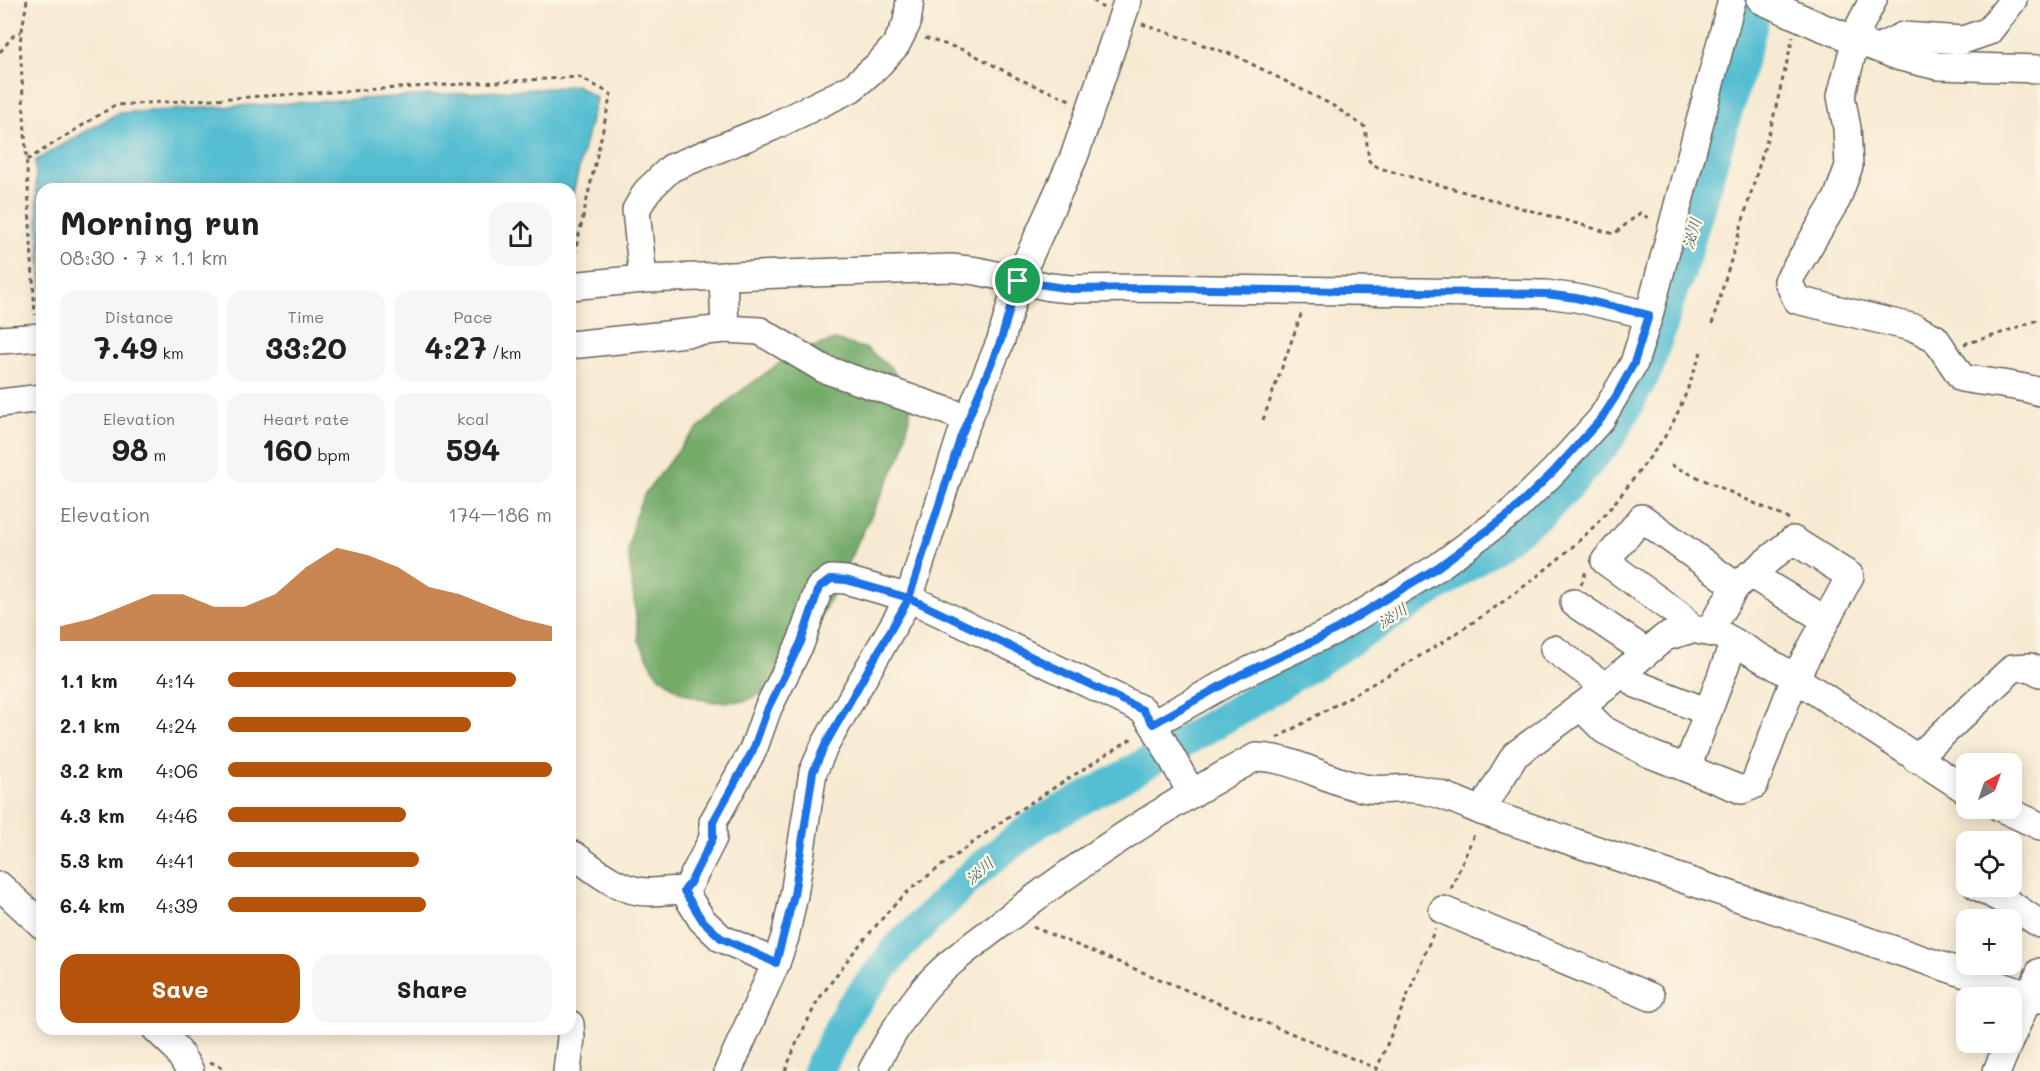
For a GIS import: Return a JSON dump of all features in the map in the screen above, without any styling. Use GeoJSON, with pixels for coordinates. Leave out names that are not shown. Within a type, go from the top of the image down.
{"type":"FeatureCollection","features":[{"type":"Feature","properties":{"kind":"street"},"geometry":{"type":"LineString","coordinates":[[643,279],[636,210],[647,190],[671,168],[772,127],[852,88],[896,45],[907,22],[910,0]]}},
{"type":"Feature","properties":{"kind":"street"},"geometry":{"type":"LineString","coordinates":[[1156,729],[1240,675],[1335,630],[1438,567],[1511,513],[1554,471],[1601,419],[1634,363],[1649,315],[1732,0]]}},
{"type":"Feature","properties":{"kind":"street"},"geometry":{"type":"LineString","coordinates":[[1761,0],[1819,26],[1900,57],[1937,66],[2040,69]]}},
{"type":"Feature","properties":{"kind":"street"},"geometry":{"type":"LineString","coordinates":[[1869,44],[1859,27],[1873,0]]}},
{"type":"Feature","properties":{"kind":"street"},"geometry":{"type":"LineString","coordinates":[[2013,0],[1989,31],[1963,40],[1903,36],[1869,44],[1852,54],[1841,96],[1847,128],[1850,166],[1837,199],[1788,280],[1797,300],[1915,328],[1935,338],[1962,378],[1998,385],[2021,386],[2040,392]]}},
{"type":"Feature","properties":{"kind":"street"},"geometry":{"type":"LineString","coordinates":[[728,1071],[776,963],[794,895],[813,772],[825,745],[909,598],[967,422],[1001,340],[1018,281],[1074,157],[1125,8]]}},
{"type":"Feature","properties":{"kind":"street"},"geometry":{"type":"LineString","coordinates":[[576,285],[643,279],[951,268],[1071,289],[1546,294],[1576,298],[1649,315]]}},
{"type":"Feature","properties":{"kind":"street"},"geometry":{"type":"LineString","coordinates":[[723,276],[725,329]]}},
{"type":"Feature","properties":{"kind":"street"},"geometry":{"type":"LineString","coordinates":[[576,344],[725,329],[760,332],[825,369],[952,413],[967,422]]}},
{"type":"Feature","properties":{"kind":"street"},"geometry":{"type":"LineString","coordinates":[[0,340],[36,337]]}},
{"type":"Feature","properties":{"kind":"street"},"geometry":{"type":"LineString","coordinates":[[0,403],[36,399]]}},
{"type":"Feature","properties":{"kind":"street"},"geometry":{"type":"LineString","coordinates":[[1700,630],[1605,561],[1642,518],[1743,580],[1826,620]]}},
{"type":"Feature","properties":{"kind":"street"},"geometry":{"type":"LineString","coordinates":[[1581,707],[1604,730],[1650,754],[1742,790],[1754,785],[1795,678],[1850,576],[1792,540],[1743,580],[1700,630]]}},
{"type":"Feature","properties":{"kind":"street"},"geometry":{"type":"LineString","coordinates":[[684,891],[713,838],[713,822],[753,750],[768,708],[801,642],[819,588],[831,579],[846,580],[909,598],[1143,710],[1189,788]]}},
{"type":"Feature","properties":{"kind":"street"},"geometry":{"type":"LineString","coordinates":[[1574,603],[1646,654]]}},
{"type":"Feature","properties":{"kind":"street"},"geometry":{"type":"LineString","coordinates":[[1481,811],[1515,755],[1581,707],[1665,637],[1700,630],[1722,634],[1795,678],[1956,784]]}},
{"type":"Feature","properties":{"kind":"street"},"geometry":{"type":"LineString","coordinates":[[1687,768],[1734,642]]}},
{"type":"Feature","properties":{"kind":"street"},"geometry":{"type":"LineString","coordinates":[[1554,649],[1615,680],[1636,684],[1708,712]]}},
{"type":"Feature","properties":{"kind":"street"},"geometry":{"type":"LineString","coordinates":[[1916,759],[2013,668],[2030,667],[2040,673]]}},
{"type":"Feature","properties":{"kind":"street"},"geometry":{"type":"LineString","coordinates":[[872,1071],[887,1042],[921,992],[955,960],[1084,861],[1189,788],[1266,757],[1371,789],[1395,787],[1441,795],[1481,811],[2036,989],[2022,1016]]}},
{"type":"Feature","properties":{"kind":"street"},"geometry":{"type":"LineString","coordinates":[[2022,818],[2040,826]]}},
{"type":"Feature","properties":{"kind":"street"},"geometry":{"type":"LineString","coordinates":[[576,856],[604,877],[630,889],[649,892],[684,891]]}},
{"type":"Feature","properties":{"kind":"street"},"geometry":{"type":"LineString","coordinates":[[0,886],[36,919]]}},
{"type":"Feature","properties":{"kind":"street"},"geometry":{"type":"LineString","coordinates":[[684,891],[702,920],[721,938],[776,963]]}},
{"type":"Feature","properties":{"kind":"street"},"geometry":{"type":"LineString","coordinates":[[1997,897],[2040,924]]}},
{"type":"Feature","properties":{"kind":"street"},"geometry":{"type":"LineString","coordinates":[[1443,910],[1651,998]]}},
{"type":"Feature","properties":{"kind":"street"},"geometry":{"type":"LineString","coordinates":[[162,1035],[176,1048],[190,1071]]}},
{"type":"Feature","properties":{"kind":"street"},"geometry":{"type":"LineString","coordinates":[[567,1071],[571,1035]]}},
{"type":"Feature","properties":{"kind":"street"},"geometry":{"type":"LineString","coordinates":[[1998,1071],[2004,1053]]}},
{"type":"Feature","properties":{"kind":"path"},"geometry":{"type":"LineString","coordinates":[[27,0],[20,42],[36,293]]}},
{"type":"Feature","properties":{"kind":"path"},"geometry":{"type":"LineString","coordinates":[[1125,8],[1236,56],[1332,105],[1365,128],[1369,161],[1379,168],[1614,234],[1640,213],[1671,230]]}},
{"type":"Feature","properties":{"kind":"path"},"geometry":{"type":"LineString","coordinates":[[1712,324],[1773,119],[1795,14]]}},
{"type":"Feature","properties":{"kind":"path"},"geometry":{"type":"LineString","coordinates":[[904,28],[943,45],[967,51],[1019,79],[1091,108]]}},
{"type":"Feature","properties":{"kind":"path"},"geometry":{"type":"LineString","coordinates":[[0,52],[13,36],[21,32]]}},
{"type":"Feature","properties":{"kind":"path"},"geometry":{"type":"LineString","coordinates":[[27,160],[115,105],[579,77],[611,94],[576,247]]}},
{"type":"Feature","properties":{"kind":"path"},"geometry":{"type":"LineString","coordinates":[[1263,420],[1310,290]]}},
{"type":"Feature","properties":{"kind":"path"},"geometry":{"type":"LineString","coordinates":[[1942,351],[2040,319]]}},
{"type":"Feature","properties":{"kind":"path"},"geometry":{"type":"LineString","coordinates":[[1266,757],[1270,742],[1379,680],[1484,616],[1536,578],[1583,537],[1616,501],[1659,445],[1676,417],[1701,352]]}},
{"type":"Feature","properties":{"kind":"path"},"geometry":{"type":"LineString","coordinates":[[785,1071],[818,1000],[872,930],[914,886],[1008,817],[1156,729]]}},
{"type":"Feature","properties":{"kind":"path"},"geometry":{"type":"LineString","coordinates":[[1376,1070],[1475,833],[1481,811]]}},
{"type":"Feature","properties":{"kind":"path"},"geometry":{"type":"LineString","coordinates":[[1010,917],[1383,1071]]}},
{"type":"Feature","properties":{"kind":"green space"},"geometry":{"type":"Polygon","coordinates":[[[835,340],[867,349],[891,368],[902,383],[912,401],[903,451],[807,645],[774,688],[745,701],[710,702],[679,691],[656,673],[639,641],[628,550],[635,516],[645,493],[687,439],[734,396],[794,353],[835,340]]]}},
{"type":"Feature","properties":{"kind":"water"},"geometry":{"type":"Polygon","coordinates":[[[576,85],[596,98],[575,183],[36,183],[35,161],[118,113],[576,85]]]}},
{"type":"Feature","properties":{"kind":"waterway","name":"泌川"},"geometry":{"type":"LineString","coordinates":[[818,1071],[849,1010],[899,947],[978,869],[1039,822],[1121,778],[1248,704],[1444,582],[1542,512],[1569,485],[1610,437],[1648,367],[1680,272],[1752,24],[1756,0]]}},
{"type":"Feature","properties":{"kind":"route"},"geometry":{"type":"LineString","coordinates":[[1018,281],[1001,340],[961,436],[909,598],[825,745],[813,772],[794,895],[776,963],[721,938],[702,920],[684,891],[713,838],[713,822],[753,750],[768,708],[801,642],[819,588],[831,579],[846,580],[909,598],[1143,710],[1153,724],[1240,675],[1335,630],[1438,567],[1511,513],[1554,471],[1601,419],[1634,363],[1649,315],[1576,298],[1546,294],[1071,289],[1018,281]]}}]}
